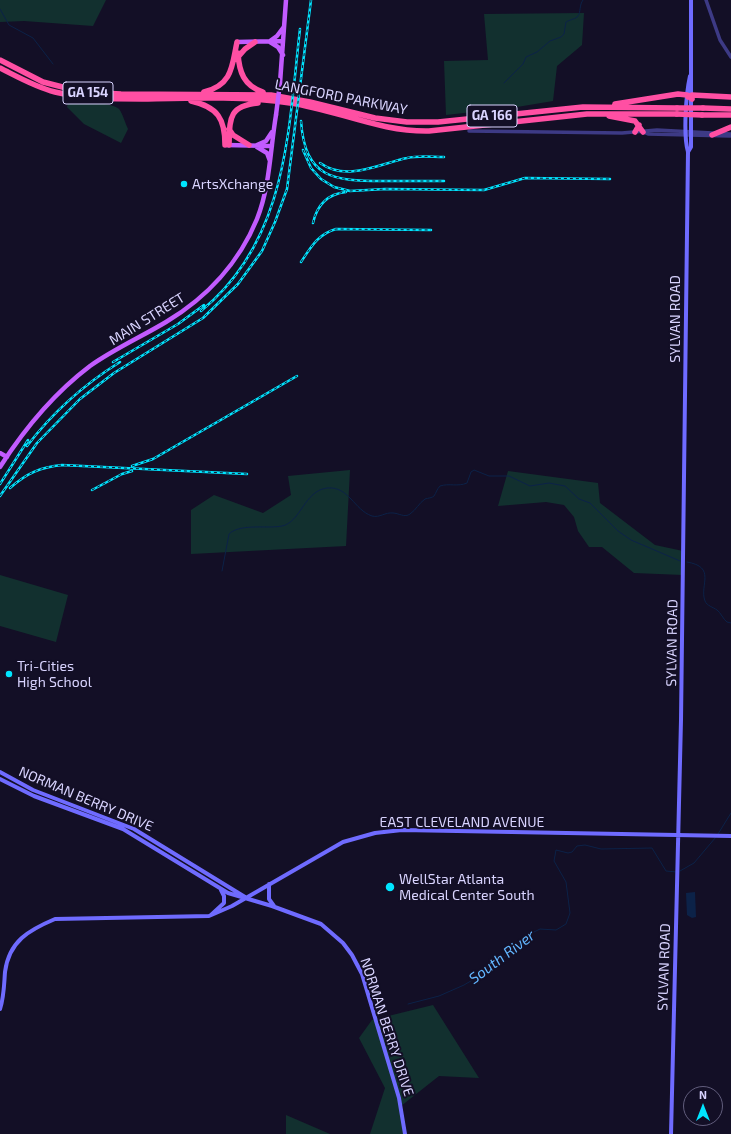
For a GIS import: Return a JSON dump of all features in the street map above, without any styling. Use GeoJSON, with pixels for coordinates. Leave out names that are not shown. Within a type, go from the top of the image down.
{"type":"FeatureCollection","features":[{"type":"Feature","properties":{"kind":"highway"},"geometry":{"type":"LineString","coordinates":[[238,42],[238,57],[241,72],[248,84],[261,92],[272,94]]}},
{"type":"Feature","properties":{"kind":"highway"},"geometry":{"type":"LineString","coordinates":[[182,96],[210,90],[224,81],[234,66],[238,42]]}},
{"type":"Feature","properties":{"kind":"highway"},"geometry":{"type":"LineString","coordinates":[[238,57],[255,42]]}},
{"type":"Feature","properties":{"kind":"highway","name":"LANGFORD PARKWAY"},"geometry":{"type":"LineString","coordinates":[[0,60],[33,78],[73,91],[97,94],[182,96],[274,101],[321,109],[384,127],[418,131],[587,114],[677,114],[731,109]]}},
{"type":"Feature","properties":{"kind":"highway","name":"LANGFORD PARKWAY"},"geometry":{"type":"LineString","coordinates":[[0,68],[36,86],[70,95],[100,98],[272,94],[375,118],[421,123],[583,107],[676,108],[731,115]]}},
{"type":"Feature","properties":{"kind":"highway"},"geometry":{"type":"LineString","coordinates":[[583,107],[632,102],[670,95],[731,97]]}},
{"type":"Feature","properties":{"kind":"highway","name":"GA 154"},"geometry":{"type":"LineString","coordinates":[[182,96],[204,105],[220,116],[225,128],[227,145]]}},
{"type":"Feature","properties":{"kind":"highway"},"geometry":{"type":"LineString","coordinates":[[227,145],[232,114],[240,107],[274,101]]}},
{"type":"Feature","properties":{"kind":"highway"},"geometry":{"type":"LineString","coordinates":[[587,114],[629,119],[635,121],[643,132]]}},
{"type":"Feature","properties":{"kind":"highway"},"geometry":{"type":"LineString","coordinates":[[635,132],[639,125]]}},
{"type":"Feature","properties":{"kind":"highway"},"geometry":{"type":"LineString","coordinates":[[712,135],[731,127]]}},
{"type":"Feature","properties":{"kind":"highway"},"geometry":{"type":"LineString","coordinates":[[229,128],[233,135],[252,145]]}},
{"type":"Feature","properties":{"kind":"main road","name":"MAIN STREET"},"geometry":{"type":"LineString","coordinates":[[0,467],[35,418],[67,385],[92,365],[186,309],[221,277],[243,248],[256,220],[265,194],[280,83],[286,0]]}},
{"type":"Feature","properties":{"kind":"main road","name":"SYLVAN ROAD"},"geometry":{"type":"LineString","coordinates":[[671,1134],[685,486],[688,152],[691,147],[689,133],[689,96],[691,0]]}},
{"type":"Feature","properties":{"kind":"main road"},"geometry":{"type":"LineString","coordinates":[[269,41],[278,36],[284,24]]}},
{"type":"Feature","properties":{"kind":"main road"},"geometry":{"type":"LineString","coordinates":[[269,41],[278,47],[283,55]]}},
{"type":"Feature","properties":{"kind":"main road"},"geometry":{"type":"LineString","coordinates":[[238,42],[284,41]]}},
{"type":"Feature","properties":{"kind":"main road"},"geometry":{"type":"LineString","coordinates":[[252,145],[266,141],[274,129]]}},
{"type":"Feature","properties":{"kind":"main road"},"geometry":{"type":"LineString","coordinates":[[227,145],[272,146]]}},
{"type":"Feature","properties":{"kind":"main road"},"geometry":{"type":"LineString","coordinates":[[252,145],[266,152],[270,164]]}},
{"type":"Feature","properties":{"kind":"main road"},"geometry":{"type":"LineString","coordinates":[[0,453],[7,456]]}},
{"type":"Feature","properties":{"kind":"main road","name":"NORMAN BERRY DRIVE"},"geometry":{"type":"LineString","coordinates":[[0,772],[33,790],[134,829],[245,898]]}},
{"type":"Feature","properties":{"kind":"main road","name":"NORMAN BERRY DRIVE"},"geometry":{"type":"LineString","coordinates":[[0,779],[40,798],[124,829],[219,888],[238,896],[274,906],[321,924],[333,933],[352,955],[362,974],[399,1098],[405,1134]]}},
{"type":"Feature","properties":{"kind":"main road","name":"EAST CLEVELAND AVENUE"},"geometry":{"type":"LineString","coordinates":[[0,1009],[5,971],[14,947],[30,930],[55,918],[198,918],[209,916],[219,913],[343,842],[385,831],[731,836]]}},
{"type":"Feature","properties":{"kind":"main road"},"geometry":{"type":"LineString","coordinates":[[269,884],[269,899],[274,906]]}},
{"type":"Feature","properties":{"kind":"main road"},"geometry":{"type":"LineString","coordinates":[[209,916],[220,908],[224,901],[224,894],[219,888]]}},
{"type":"Feature","properties":{"kind":"street"},"geometry":{"type":"LineString","coordinates":[[706,0],[720,40],[731,57]]}},
{"type":"Feature","properties":{"kind":"street"},"geometry":{"type":"LineString","coordinates":[[469,131],[643,132],[648,134],[719,132],[731,134]]}},
{"type":"Feature","properties":{"kind":"street"},"geometry":{"type":"LineString","coordinates":[[689,133],[712,135],[731,134]]}},
{"type":"Feature","properties":{"kind":"green space"},"geometry":{"type":"Polygon","coordinates":[[[0,0],[106,0],[93,26],[24,21],[0,22],[0,0]]]}},
{"type":"Feature","properties":{"kind":"green space"},"geometry":{"type":"Polygon","coordinates":[[[584,13],[582,45],[557,66],[553,101],[517,107],[446,115],[444,61],[488,60],[484,14],[584,13]]]}},
{"type":"Feature","properties":{"kind":"green space"},"geometry":{"type":"Polygon","coordinates":[[[69,99],[110,105],[119,109],[128,129],[121,143],[84,124],[67,107],[69,99]]]}},
{"type":"Feature","properties":{"kind":"green space"},"geometry":{"type":"Polygon","coordinates":[[[350,470],[346,546],[191,554],[191,510],[214,495],[263,513],[291,495],[288,476],[350,470]]]}},
{"type":"Feature","properties":{"kind":"green space"},"geometry":{"type":"Polygon","coordinates":[[[508,471],[598,483],[600,503],[655,545],[683,551],[683,575],[634,573],[602,547],[589,547],[578,531],[574,517],[564,505],[546,502],[498,506],[508,471]]]}},
{"type":"Feature","properties":{"kind":"green space"},"geometry":{"type":"Polygon","coordinates":[[[0,575],[68,595],[56,642],[0,626],[0,575]]]}},
{"type":"Feature","properties":{"kind":"green space"},"geometry":{"type":"Polygon","coordinates":[[[433,1005],[479,1078],[439,1076],[401,1106],[403,1134],[370,1134],[385,1088],[359,1038],[372,1020],[433,1005]]]}},
{"type":"Feature","properties":{"kind":"green space"},"geometry":{"type":"Polygon","coordinates":[[[286,1115],[330,1134],[286,1134],[286,1115]]]}},
{"type":"Feature","properties":{"kind":"water"},"geometry":{"type":"Polygon","coordinates":[[[695,892],[696,917],[692,918],[687,915],[686,893],[695,892]]]}},
{"type":"Feature","properties":{"kind":"waterway"},"geometry":{"type":"LineString","coordinates":[[504,83],[523,64],[526,57],[537,52],[550,41],[561,37],[564,34],[566,22],[578,16],[583,0]]}},
{"type":"Feature","properties":{"kind":"waterway"},"geometry":{"type":"LineString","coordinates":[[0,9],[9,25],[33,38],[53,64]]}},
{"type":"Feature","properties":{"kind":"waterway"},"geometry":{"type":"LineString","coordinates":[[222,571],[229,534],[247,527],[282,526],[294,519],[308,500],[319,490],[335,488],[346,494],[360,509],[372,516],[390,513],[406,516],[425,499],[434,496],[440,486],[460,485],[467,483],[471,472],[474,470],[489,476],[509,476],[530,486],[549,483],[565,486],[579,499],[590,503],[618,531],[631,540],[680,561]]}},
{"type":"Feature","properties":{"kind":"waterway"},"geometry":{"type":"LineString","coordinates":[[687,562],[696,564],[702,568],[705,577],[704,595],[706,603],[718,611],[727,622],[731,623]]}},
{"type":"Feature","properties":{"kind":"waterway","name":"South River"},"geometry":{"type":"LineString","coordinates":[[718,834],[731,813]]}},
{"type":"Feature","properties":{"kind":"waterway","name":"South River"},"geometry":{"type":"LineString","coordinates":[[680,871],[694,863],[716,837]]}},
{"type":"Feature","properties":{"kind":"waterway","name":"South River"},"geometry":{"type":"LineString","coordinates":[[408,1004],[439,996],[464,985],[491,969],[530,934],[540,929],[556,930],[566,924],[570,913],[566,882],[554,861],[556,850],[568,853],[572,852],[577,846],[585,845],[601,849],[652,848],[666,871],[677,872]]}},
{"type":"Feature","properties":{"kind":"railway"},"geometry":{"type":"LineString","coordinates":[[0,496],[37,443],[80,399],[114,373],[203,318],[238,284],[262,251],[275,222],[287,189],[311,0]]}},
{"type":"Feature","properties":{"kind":"railway"},"geometry":{"type":"LineString","coordinates":[[201,311],[230,283],[251,251],[267,217],[279,182],[286,144],[292,106],[300,29]]}},
{"type":"Feature","properties":{"kind":"railway"},"geometry":{"type":"LineString","coordinates":[[301,121],[304,140],[309,155],[316,165],[325,173],[350,180],[444,181]]}},
{"type":"Feature","properties":{"kind":"railway"},"geometry":{"type":"LineString","coordinates":[[303,150],[311,168],[321,179],[334,187],[350,191],[385,189],[484,190],[525,178],[610,179]]}},
{"type":"Feature","properties":{"kind":"railway"},"geometry":{"type":"LineString","coordinates":[[320,163],[341,171],[352,171],[363,170],[412,157],[444,157]]}},
{"type":"Feature","properties":{"kind":"railway"},"geometry":{"type":"LineString","coordinates":[[313,223],[317,211],[328,198],[333,195],[346,192]]}},
{"type":"Feature","properties":{"kind":"railway"},"geometry":{"type":"LineString","coordinates":[[301,262],[312,246],[324,234],[336,229],[431,230]]}},
{"type":"Feature","properties":{"kind":"railway"},"geometry":{"type":"LineString","coordinates":[[113,362],[178,324],[204,305]]}},
{"type":"Feature","properties":{"kind":"railway"},"geometry":{"type":"LineString","coordinates":[[27,446],[47,422],[69,400],[120,362]]}},
{"type":"Feature","properties":{"kind":"railway"},"geometry":{"type":"LineString","coordinates":[[132,466],[153,459],[297,376]]}},
{"type":"Feature","properties":{"kind":"railway"},"geometry":{"type":"LineString","coordinates":[[0,484],[28,440]]}},
{"type":"Feature","properties":{"kind":"railway"},"geometry":{"type":"LineString","coordinates":[[10,488],[22,478],[34,472],[47,467],[62,465],[247,474]]}},
{"type":"Feature","properties":{"kind":"railway"},"geometry":{"type":"LineString","coordinates":[[92,490],[122,474],[132,471]]}},
{"type":"Feature","properties":{"kind":"place","name":"ArtsXchange"},"geometry":{"type":"Point","coordinates":[184,184]}},
{"type":"Feature","properties":{"kind":"place","name":"Tri-Cities High School"},"geometry":{"type":"Point","coordinates":[9,674]}},
{"type":"Feature","properties":{"kind":"place","name":"WellStar Atlanta Medical Center South"},"geometry":{"type":"Point","coordinates":[390,887]}}]}
